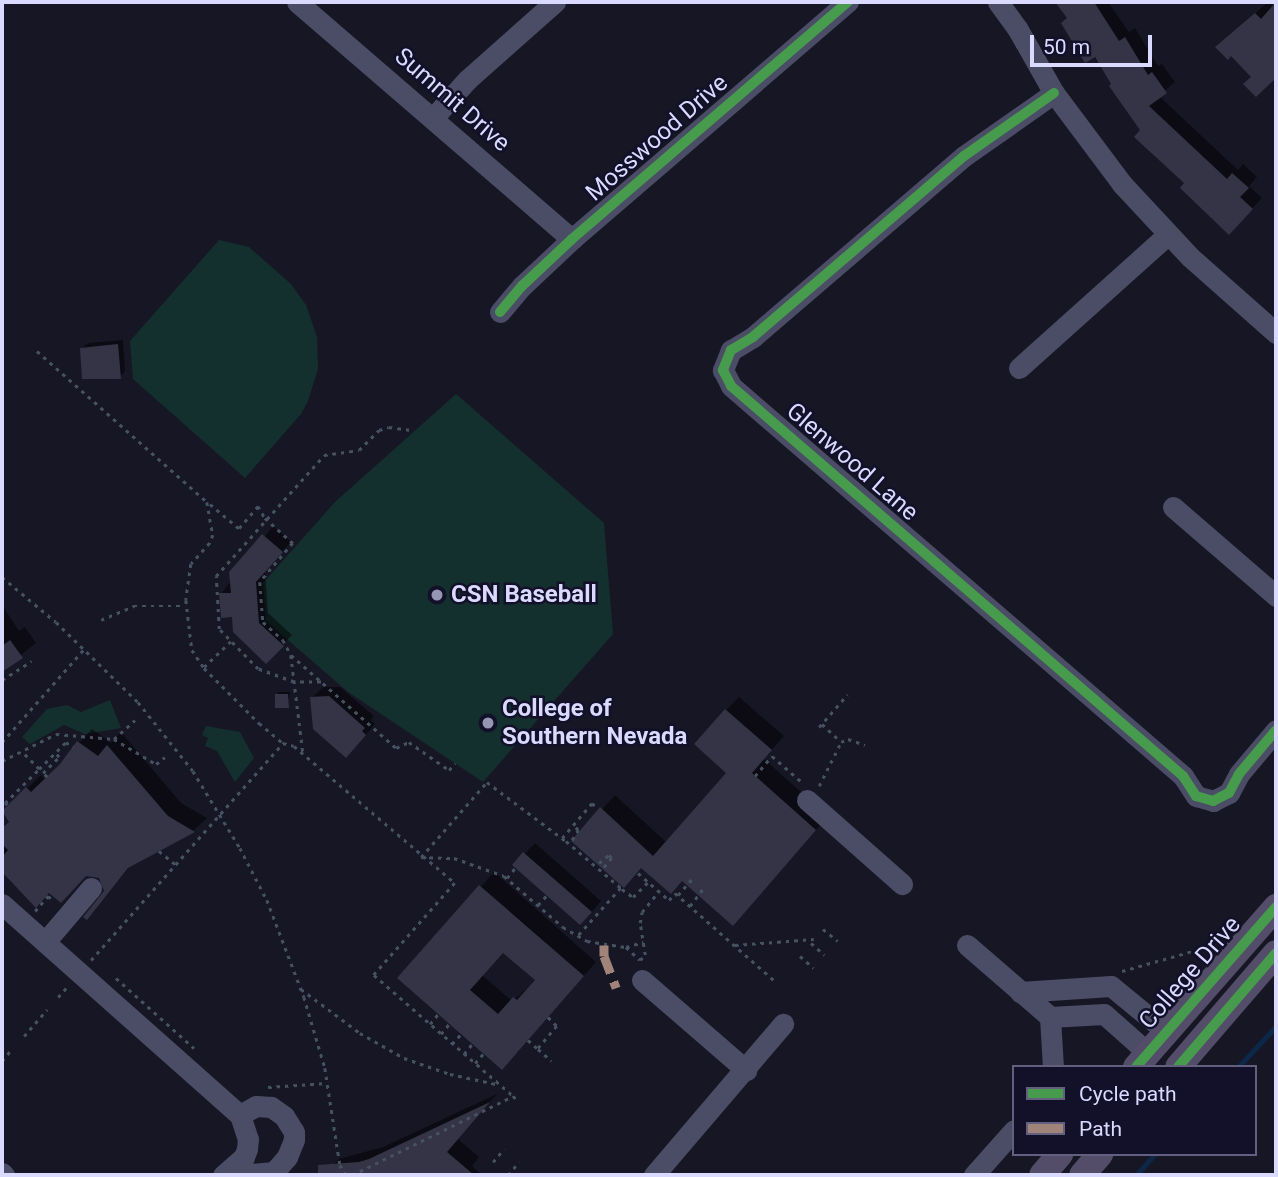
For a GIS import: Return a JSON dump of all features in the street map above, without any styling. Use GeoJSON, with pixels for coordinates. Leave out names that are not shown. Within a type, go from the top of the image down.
{"type":"FeatureCollection","features":[{"type":"Feature","properties":{"kind":"main road","name":"College Drive"},"geometry":{"type":"LineString","coordinates":[[1149,1062],[1167,1032],[1276,907]]}},
{"type":"Feature","properties":{"kind":"main road"},"geometry":{"type":"LineString","coordinates":[[1167,1032],[1184,1060],[1276,953]]}},
{"type":"Feature","properties":{"kind":"main road"},"geometry":{"type":"LineString","coordinates":[[1042,1175],[1058,1156]]}},
{"type":"Feature","properties":{"kind":"main road"},"geometry":{"type":"LineString","coordinates":[[1082,1175],[1098,1156]]}},
{"type":"Feature","properties":{"kind":"street","name":"Summit Drive"},"geometry":{"type":"LineString","coordinates":[[297,2],[572,239]]}},
{"type":"Feature","properties":{"kind":"street"},"geometry":{"type":"LineString","coordinates":[[433,118],[467,80],[555,2]]}},
{"type":"Feature","properties":{"kind":"street","name":"Mosswood Drive"},"geometry":{"type":"LineString","coordinates":[[500,312],[522,286],[572,239],[848,2]]}},
{"type":"Feature","properties":{"kind":"street"},"geometry":{"type":"LineString","coordinates":[[999,2],[1017,27],[1054,93],[1098,155],[1167,235],[1276,333]]}},
{"type":"Feature","properties":{"kind":"street","name":"Glenwood Lane"},"geometry":{"type":"LineString","coordinates":[[1054,93],[964,156],[753,337],[731,350],[723,370],[731,386],[1183,776],[1196,796],[1213,802],[1229,793],[1239,774],[1276,730]]}},
{"type":"Feature","properties":{"kind":"street"},"geometry":{"type":"LineString","coordinates":[[1018,368],[1167,235]]}},
{"type":"Feature","properties":{"kind":"street"},"geometry":{"type":"LineString","coordinates":[[1173,507],[1276,596]]}},
{"type":"Feature","properties":{"kind":"street"},"geometry":{"type":"LineString","coordinates":[[810,792],[902,884]]}},
{"type":"Feature","properties":{"kind":"street"},"geometry":{"type":"LineString","coordinates":[[45,942],[91,888]]}},
{"type":"Feature","properties":{"kind":"street"},"geometry":{"type":"LineString","coordinates":[[2,904],[240,1115],[248,1139],[244,1157],[229,1170]]}},
{"type":"Feature","properties":{"kind":"street"},"geometry":{"type":"LineString","coordinates":[[967,945],[1050,1017],[1104,1014],[1149,1062]]}},
{"type":"Feature","properties":{"kind":"street"},"geometry":{"type":"LineString","coordinates":[[642,980],[746,1070]]}},
{"type":"Feature","properties":{"kind":"street"},"geometry":{"type":"LineString","coordinates":[[1020,992],[1111,986],[1167,1032]]}},
{"type":"Feature","properties":{"kind":"street"},"geometry":{"type":"LineString","coordinates":[[1050,1017],[1053,1065]]}},
{"type":"Feature","properties":{"kind":"street"},"geometry":{"type":"LineString","coordinates":[[654,1175],[783,1024]]}},
{"type":"Feature","properties":{"kind":"street"},"geometry":{"type":"LineString","coordinates":[[229,1170],[251,1174],[274,1172],[287,1157],[294,1140],[294,1132],[285,1116],[271,1107],[256,1106],[240,1115]]}},
{"type":"Feature","properties":{"kind":"street"},"geometry":{"type":"LineString","coordinates":[[974,1175],[1012,1132]]}},
{"type":"Feature","properties":{"kind":"path"},"geometry":{"type":"LineString","coordinates":[[37,351],[239,528],[258,506],[293,543],[260,582],[263,622],[283,640],[290,655],[303,753]]}},
{"type":"Feature","properties":{"kind":"path"},"geometry":{"type":"LineString","coordinates":[[322,682],[294,682],[258,669],[219,629],[216,576],[324,455],[359,450],[379,430],[388,427],[411,430]]}},
{"type":"Feature","properties":{"kind":"path"},"geometry":{"type":"LineString","coordinates":[[207,502],[213,535],[188,572],[187,606],[192,650],[204,667],[283,743],[294,746],[303,753],[421,857],[455,883],[374,975],[518,1100]]}},
{"type":"Feature","properties":{"kind":"path"},"geometry":{"type":"LineString","coordinates":[[2,578],[84,649],[157,724],[220,814],[267,900],[301,989],[327,1083],[340,1165],[345,1175]]}},
{"type":"Feature","properties":{"kind":"path"},"geometry":{"type":"LineString","coordinates":[[101,620],[134,606],[187,606]]}},
{"type":"Feature","properties":{"kind":"path"},"geometry":{"type":"LineString","coordinates":[[204,667],[231,641]]}},
{"type":"Feature","properties":{"kind":"path"},"geometry":{"type":"LineString","coordinates":[[2,742],[84,649]]}},
{"type":"Feature","properties":{"kind":"path"},"geometry":{"type":"LineString","coordinates":[[290,655],[397,748],[409,742],[449,770],[455,763]]}},
{"type":"Feature","properties":{"kind":"path"},"geometry":{"type":"LineString","coordinates":[[2,680],[31,661]]}},
{"type":"Feature","properties":{"kind":"path"},"geometry":{"type":"LineString","coordinates":[[841,742],[820,726],[847,695]]}},
{"type":"Feature","properties":{"kind":"path"},"geometry":{"type":"LineString","coordinates":[[114,738],[135,720]]}},
{"type":"Feature","properties":{"kind":"path"},"geometry":{"type":"LineString","coordinates":[[2,761],[57,734],[114,738],[156,764],[165,757]]}},
{"type":"Feature","properties":{"kind":"path"},"geometry":{"type":"LineString","coordinates":[[755,776],[772,756],[810,792],[841,742],[848,739],[865,745]]}},
{"type":"Feature","properties":{"kind":"path"},"geometry":{"type":"LineString","coordinates":[[7,805],[5,803],[66,742],[73,747]]}},
{"type":"Feature","properties":{"kind":"path"},"geometry":{"type":"LineString","coordinates":[[87,965],[283,743]]}},
{"type":"Feature","properties":{"kind":"path"},"geometry":{"type":"LineString","coordinates":[[21,751],[39,769]]}},
{"type":"Feature","properties":{"kind":"path"},"geometry":{"type":"LineString","coordinates":[[47,777],[43,773],[59,757],[55,754]]}},
{"type":"Feature","properties":{"kind":"path"},"geometry":{"type":"LineString","coordinates":[[421,857],[487,782],[562,838],[633,897],[648,882]]}},
{"type":"Feature","properties":{"kind":"path"},"geometry":{"type":"LineString","coordinates":[[562,838],[592,803],[598,809]]}},
{"type":"Feature","properties":{"kind":"path"},"geometry":{"type":"LineString","coordinates":[[572,840],[578,830],[573,825]]}},
{"type":"Feature","properties":{"kind":"path"},"geometry":{"type":"LineString","coordinates":[[159,851],[176,865]]}},
{"type":"Feature","properties":{"kind":"path"},"geometry":{"type":"LineString","coordinates":[[599,863],[609,855],[612,858],[601,871]]}},
{"type":"Feature","properties":{"kind":"path"},"geometry":{"type":"LineString","coordinates":[[421,857],[454,858],[507,878],[577,937],[604,945],[626,947],[643,942]]}},
{"type":"Feature","properties":{"kind":"path"},"geometry":{"type":"LineString","coordinates":[[507,878],[515,868]]}},
{"type":"Feature","properties":{"kind":"path"},"geometry":{"type":"LineString","coordinates":[[638,873],[669,900],[675,893],[678,895],[776,982]]}},
{"type":"Feature","properties":{"kind":"path"},"geometry":{"type":"LineString","coordinates":[[678,895],[692,879]]}},
{"type":"Feature","properties":{"kind":"path"},"geometry":{"type":"LineString","coordinates":[[577,937],[621,888]]}},
{"type":"Feature","properties":{"kind":"path"},"geometry":{"type":"LineString","coordinates":[[690,906],[703,890]]}},
{"type":"Feature","properties":{"kind":"path"},"geometry":{"type":"LineString","coordinates":[[626,947],[640,960],[645,955],[640,923],[642,912],[659,892]]}},
{"type":"Feature","properties":{"kind":"path"},"geometry":{"type":"LineString","coordinates":[[39,916],[33,914],[49,895],[59,905]]}},
{"type":"Feature","properties":{"kind":"path"},"geometry":{"type":"LineString","coordinates":[[538,905],[546,896]]}},
{"type":"Feature","properties":{"kind":"path"},"geometry":{"type":"LineString","coordinates":[[823,929],[838,941]]}},
{"type":"Feature","properties":{"kind":"path"},"geometry":{"type":"LineString","coordinates":[[735,945],[813,941],[825,955]]}},
{"type":"Feature","properties":{"kind":"path"},"geometry":{"type":"LineString","coordinates":[[1114,973],[1218,943]]}},
{"type":"Feature","properties":{"kind":"path"},"geometry":{"type":"LineString","coordinates":[[82,951],[97,965]]}},
{"type":"Feature","properties":{"kind":"path"},"geometry":{"type":"LineString","coordinates":[[800,956],[814,968]]}},
{"type":"Feature","properties":{"kind":"path"},"geometry":{"type":"LineString","coordinates":[[110,975],[121,981],[192,1043],[195,1051]]}},
{"type":"Feature","properties":{"kind":"path"},"geometry":{"type":"LineString","coordinates":[[58,997],[74,980]]}},
{"type":"Feature","properties":{"kind":"path"},"geometry":{"type":"LineString","coordinates":[[301,989],[360,1033],[404,1058],[450,1074],[499,1084]]}},
{"type":"Feature","properties":{"kind":"path"},"geometry":{"type":"LineString","coordinates":[[24,1036],[47,1010]]}},
{"type":"Feature","properties":{"kind":"path"},"geometry":{"type":"LineString","coordinates":[[430,1024],[438,1014]]}},
{"type":"Feature","properties":{"kind":"path"},"geometry":{"type":"LineString","coordinates":[[538,1049],[557,1026],[548,1017]]}},
{"type":"Feature","properties":{"kind":"path"},"geometry":{"type":"LineString","coordinates":[[441,1034],[449,1024]]}},
{"type":"Feature","properties":{"kind":"path"},"geometry":{"type":"LineString","coordinates":[[452,1044],[461,1034]]}},
{"type":"Feature","properties":{"kind":"path"},"geometry":{"type":"LineString","coordinates":[[528,1040],[552,1061]]}},
{"type":"Feature","properties":{"kind":"path"},"geometry":{"type":"LineString","coordinates":[[464,1054],[472,1044]]}},
{"type":"Feature","properties":{"kind":"path"},"geometry":{"type":"LineString","coordinates":[[2,1061],[12,1050]]}},
{"type":"Feature","properties":{"kind":"path"},"geometry":{"type":"LineString","coordinates":[[475,1063],[483,1054]]}},
{"type":"Feature","properties":{"kind":"path"},"geometry":{"type":"LineString","coordinates":[[258,1088],[327,1083]]}},
{"type":"Feature","properties":{"kind":"path"},"geometry":{"type":"LineString","coordinates":[[352,1175],[513,1097]]}},
{"type":"Feature","properties":{"kind":"path"},"geometry":{"type":"LineString","coordinates":[[493,1162],[505,1149]]}},
{"type":"Feature","properties":{"kind":"path"},"geometry":{"type":"LineString","coordinates":[[508,1175],[519,1162]]}},
{"type":"Feature","properties":{"kind":"green space"},"geometry":{"type":"Polygon","coordinates":[[[219,240],[249,247],[291,284],[306,305],[317,337],[318,369],[308,401],[301,414],[245,478],[133,379],[130,341],[219,240]]]}},
{"type":"Feature","properties":{"kind":"green space","name":"CSN Baseball"},"geometry":{"type":"Polygon","coordinates":[[[456,394],[604,523],[613,634],[483,782],[348,692],[266,621],[263,583],[335,502],[456,394]]]}},
{"type":"Feature","properties":{"kind":"green space"},"geometry":{"type":"Polygon","coordinates":[[[110,700],[121,728],[85,734],[64,725],[30,744],[22,737],[47,709],[67,705],[81,712],[110,700]]]}},
{"type":"Feature","properties":{"kind":"green space"},"geometry":{"type":"Polygon","coordinates":[[[206,726],[240,732],[254,758],[235,782],[217,751],[205,746],[208,738],[202,735],[206,726]]]}},
{"type":"Feature","properties":{"kind":"building"},"geometry":{"type":"Polygon","coordinates":[[[1055,2],[1094,2],[1119,41],[1125,37],[1148,75],[1152,72],[1167,93],[1149,106],[1227,179],[1232,173],[1249,188],[1240,197],[1253,209],[1229,235],[1180,188],[1184,183],[1134,137],[1140,130],[1109,86],[1111,84],[1095,57],[1085,63],[1061,23],[1067,18],[1055,2]]]}},
{"type":"Feature","properties":{"kind":"building"},"geometry":{"type":"Polygon","coordinates":[[[1276,2],[1276,78],[1256,97],[1243,84],[1251,77],[1231,56],[1228,60],[1215,47],[1255,13],[1261,19],[1276,2]]]}},
{"type":"Feature","properties":{"kind":"building"},"geometry":{"type":"Polygon","coordinates":[[[118,344],[121,379],[82,379],[80,348],[118,344]]]}},
{"type":"Feature","properties":{"kind":"building"},"geometry":{"type":"Polygon","coordinates":[[[262,534],[283,552],[256,582],[259,623],[284,646],[266,664],[233,632],[232,617],[221,618],[219,593],[231,593],[229,572],[262,534]]]}},
{"type":"Feature","properties":{"kind":"building"},"geometry":{"type":"Polygon","coordinates":[[[10,640],[23,658],[2,672],[2,646],[10,640]]]}},
{"type":"Feature","properties":{"kind":"building"},"geometry":{"type":"Polygon","coordinates":[[[275,694],[288,694],[289,708],[275,708],[275,694]]]}},
{"type":"Feature","properties":{"kind":"building"},"geometry":{"type":"Polygon","coordinates":[[[329,696],[365,728],[362,731],[366,735],[346,758],[313,729],[310,697],[329,696]]]}},
{"type":"Feature","properties":{"kind":"building"},"geometry":{"type":"Polygon","coordinates":[[[725,709],[772,750],[752,773],[816,830],[733,926],[682,881],[671,894],[641,868],[624,888],[571,841],[600,807],[653,856],[726,773],[694,744],[725,709]]]}},
{"type":"Feature","properties":{"kind":"building"},"geometry":{"type":"Polygon","coordinates":[[[77,741],[98,756],[107,745],[168,816],[195,832],[128,868],[87,920],[83,917],[104,891],[99,878],[86,876],[61,903],[49,893],[36,908],[2,872],[2,857],[8,850],[2,844],[2,828],[9,822],[2,811],[26,787],[31,792],[60,764],[77,741]]]}},
{"type":"Feature","properties":{"kind":"building"},"geometry":{"type":"Polygon","coordinates":[[[523,852],[592,912],[580,925],[512,865],[523,852]]]}},
{"type":"Feature","properties":{"kind":"building"},"geometry":{"type":"Polygon","coordinates":[[[479,885],[584,976],[502,1070],[397,978],[479,885]],[[503,953],[470,990],[498,1014],[513,997],[517,1000],[535,980],[503,953]]]}},
{"type":"Feature","properties":{"kind":"building"},"geometry":{"type":"Polygon","coordinates":[[[490,1102],[447,1152],[474,1175],[318,1175],[318,1165],[369,1159],[490,1102]]]}},
{"type":"Feature","properties":{"kind":"waterway"},"geometry":{"type":"LineString","coordinates":[[1240,1065],[1276,1026]]}},
{"type":"Feature","properties":{"kind":"waterway"},"geometry":{"type":"LineString","coordinates":[[1136,1175],[1153,1156]]}},
{"type":"Feature","properties":{"kind":"marked path"},"geometry":{"type":"LineString","coordinates":[[604,945],[604,956],[616,988]]}},
{"type":"Feature","properties":{"kind":"cycle path"},"geometry":{"type":"LineString","coordinates":[[500,312],[522,286],[572,239],[848,2]]}},
{"type":"Feature","properties":{"kind":"cycle path"},"geometry":{"type":"LineString","coordinates":[[1054,93],[964,156],[753,337],[731,350],[723,370],[731,386],[1183,776],[1196,796],[1213,801],[1229,793],[1239,774],[1276,730]]}},
{"type":"Feature","properties":{"kind":"cycle path"},"geometry":{"type":"LineString","coordinates":[[1138,1065],[1276,907]]}},
{"type":"Feature","properties":{"kind":"cycle path"},"geometry":{"type":"LineString","coordinates":[[1180,1065],[1276,953]]}},
{"type":"Feature","properties":{"kind":"place","name":"CSN Baseball"},"geometry":{"type":"Point","coordinates":[437,595]}},
{"type":"Feature","properties":{"kind":"place","name":"College of Southern Nevada"},"geometry":{"type":"Point","coordinates":[488,723]}}]}
